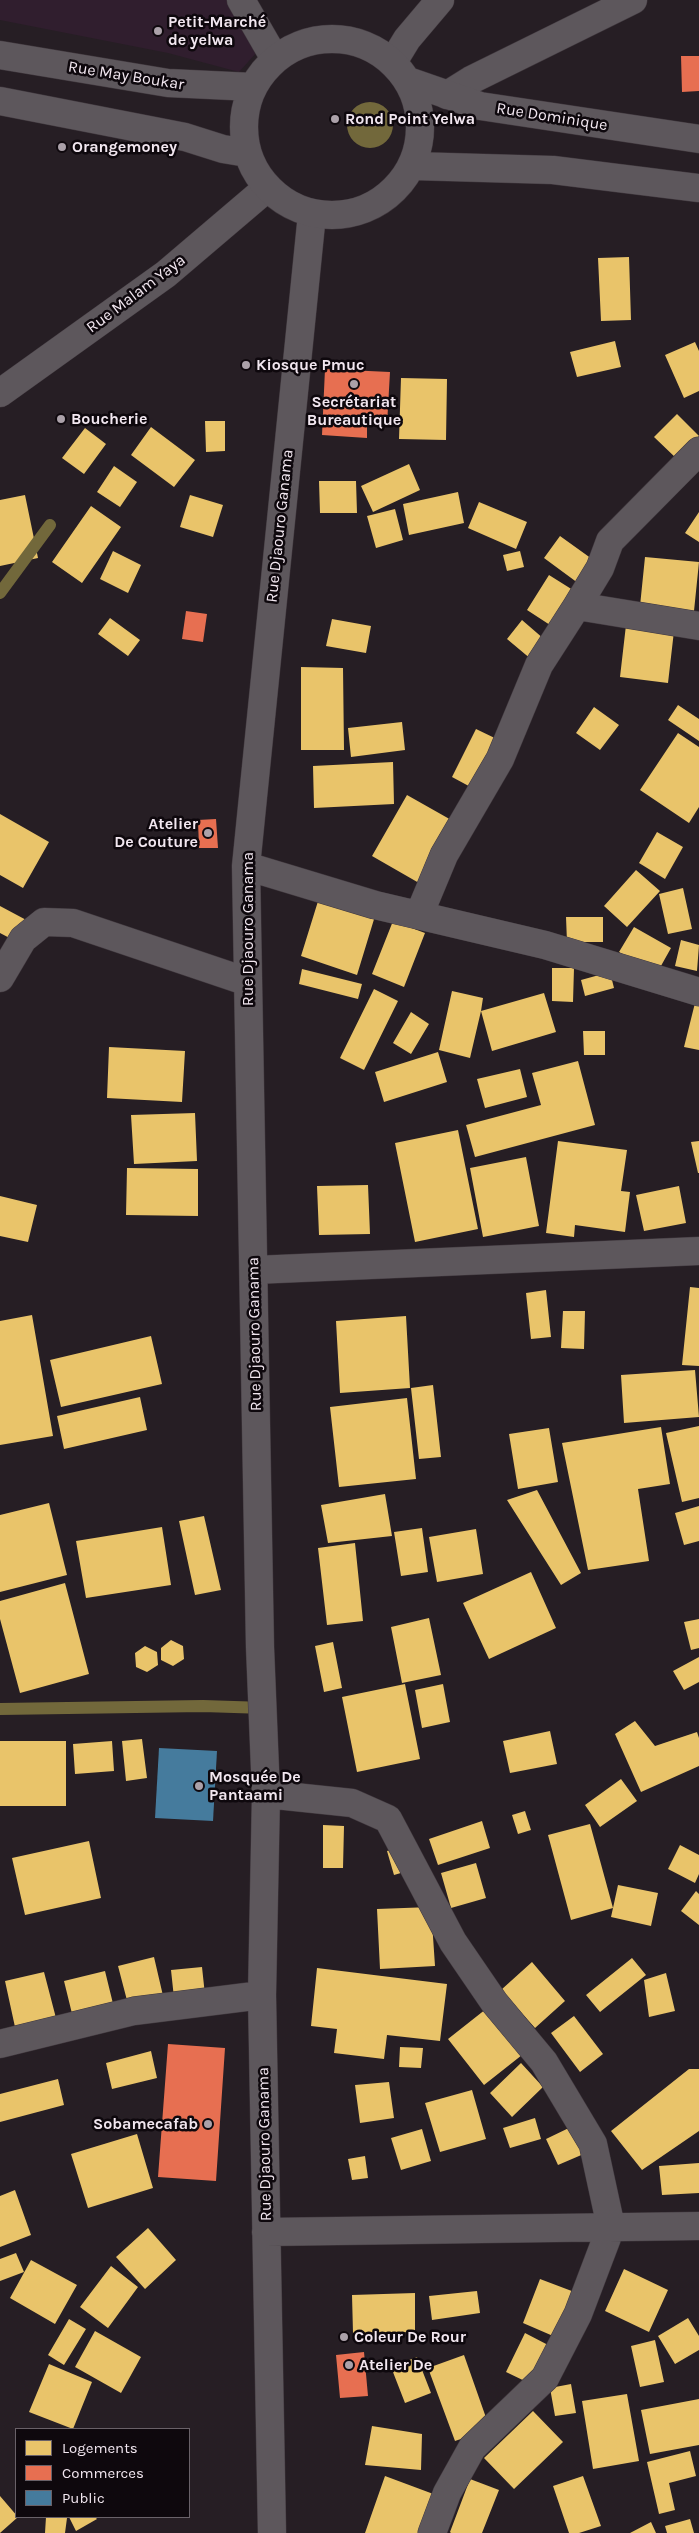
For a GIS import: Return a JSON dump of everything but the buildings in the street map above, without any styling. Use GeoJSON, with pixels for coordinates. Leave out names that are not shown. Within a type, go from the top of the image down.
{"type":"FeatureCollection","features":[{"type":"Feature","properties":{"kind":"street"},"geometry":{"type":"LineString","coordinates":[[241,0],[275,59]]}},
{"type":"Feature","properties":{"kind":"street"},"geometry":{"type":"LineString","coordinates":[[400,72],[407,39],[440,0]]}},
{"type":"Feature","properties":{"kind":"street"},"geometry":{"type":"LineString","coordinates":[[447,95],[471,80],[633,0]]}},
{"type":"Feature","properties":{"kind":"street"},"geometry":{"type":"LineString","coordinates":[[335,38],[366,45],[400,72],[421,123],[413,166],[395,191],[370,208],[341,216],[312,214],[267,188],[255,171],[247,152],[244,119],[253,87],[275,59],[303,43],[335,38]]}},
{"type":"Feature","properties":{"kind":"street","name":"Rue May Boukar"},"geometry":{"type":"LineString","coordinates":[[0,55],[168,83],[253,87]]}},
{"type":"Feature","properties":{"kind":"street","name":"Rue Dominique"},"geometry":{"type":"LineString","coordinates":[[400,72],[447,95],[480,106],[555,119],[699,139]]}},
{"type":"Feature","properties":{"kind":"street"},"geometry":{"type":"LineString","coordinates":[[0,101],[185,137],[223,149],[247,152]]}},
{"type":"Feature","properties":{"kind":"street"},"geometry":{"type":"LineString","coordinates":[[413,166],[553,170],[699,188]]}},
{"type":"Feature","properties":{"kind":"street","name":"Rue Malam Yaya"},"geometry":{"type":"LineString","coordinates":[[0,393],[166,274],[267,188]]}},
{"type":"Feature","properties":{"kind":"street","name":"Rue Djaouro Ganama"},"geometry":{"type":"LineString","coordinates":[[272,2533],[262,1995],[266,1794],[260,1646],[246,866],[312,214]]}},
{"type":"Feature","properties":{"kind":"street"},"geometry":{"type":"LineString","coordinates":[[419,915],[444,855],[500,759],[539,666],[600,568],[610,540],[699,451]]}},
{"type":"Feature","properties":{"kind":"street"},"geometry":{"type":"LineString","coordinates":[[577,606],[699,626]]}},
{"type":"Feature","properties":{"kind":"street"},"geometry":{"type":"LineString","coordinates":[[246,866],[375,905],[545,945],[699,992]]}},
{"type":"Feature","properties":{"kind":"street"},"geometry":{"type":"LineString","coordinates":[[0,978],[23,939],[44,922],[54,922],[74,923],[248,982]]}},
{"type":"Feature","properties":{"kind":"street"},"geometry":{"type":"LineString","coordinates":[[254,1270],[699,1251]]}},
{"type":"Feature","properties":{"kind":"street"},"geometry":{"type":"LineString","coordinates":[[266,1794],[352,1803],[388,1818],[453,1942],[494,2002],[544,2062],[593,2144],[611,2227],[578,2314],[545,2378],[472,2448],[447,2493],[432,2533]]}},
{"type":"Feature","properties":{"kind":"street"},"geometry":{"type":"LineString","coordinates":[[0,2044],[134,2010],[262,1995]]}},
{"type":"Feature","properties":{"kind":"street"},"geometry":{"type":"LineString","coordinates":[[266,2232],[699,2226]]}},
{"type":"Feature","properties":{"kind":"shaded area","name":"Petit-Marché de yelwa"},"geometry":{"type":"Polygon","coordinates":[[[0,0],[241,0],[266,42],[239,72],[168,53],[0,20],[0,0]]]}},
{"type":"Feature","properties":{"kind":"shaded area"},"geometry":{"type":"Polygon","coordinates":[[[375,102],[387,108],[392,116],[392,134],[387,142],[379,147],[365,148],[353,142],[348,134],[347,120],[353,108],[361,103],[375,102]]]}},
{"type":"Feature","properties":{"kind":"waterway"},"geometry":{"type":"LineString","coordinates":[[0,593],[50,525]]}},
{"type":"Feature","properties":{"kind":"waterway"},"geometry":{"type":"LineString","coordinates":[[0,1709],[203,1706],[265,1708]]}},
{"type":"Feature","properties":{"kind":"place","name":"Petit-Marché de yelwa"},"geometry":{"type":"Point","coordinates":[158,31]}},
{"type":"Feature","properties":{"kind":"place","name":"Rond Point Yelwa"},"geometry":{"type":"Point","coordinates":[335,119]}},
{"type":"Feature","properties":{"kind":"place","name":"Orangemoney"},"geometry":{"type":"Point","coordinates":[62,147]}},
{"type":"Feature","properties":{"kind":"place","name":"Kiosque Pmuc"},"geometry":{"type":"Point","coordinates":[246,365]}},
{"type":"Feature","properties":{"kind":"place","name":"Secrétariat Bureautique"},"geometry":{"type":"Point","coordinates":[354,384]}},
{"type":"Feature","properties":{"kind":"place","name":"Boucherie"},"geometry":{"type":"Point","coordinates":[61,419]}},
{"type":"Feature","properties":{"kind":"place","name":"Atelier De Couture"},"geometry":{"type":"Point","coordinates":[208,833]}},
{"type":"Feature","properties":{"kind":"place","name":"Mosquée De Pantaami"},"geometry":{"type":"Point","coordinates":[199,1786]}},
{"type":"Feature","properties":{"kind":"place","name":"Sobamecafab"},"geometry":{"type":"Point","coordinates":[208,2124]}},
{"type":"Feature","properties":{"kind":"place","name":"Coleur De Rour"},"geometry":{"type":"Point","coordinates":[344,2337]}},
{"type":"Feature","properties":{"kind":"place","name":"Atelier De"},"geometry":{"type":"Point","coordinates":[349,2365]}}]}
